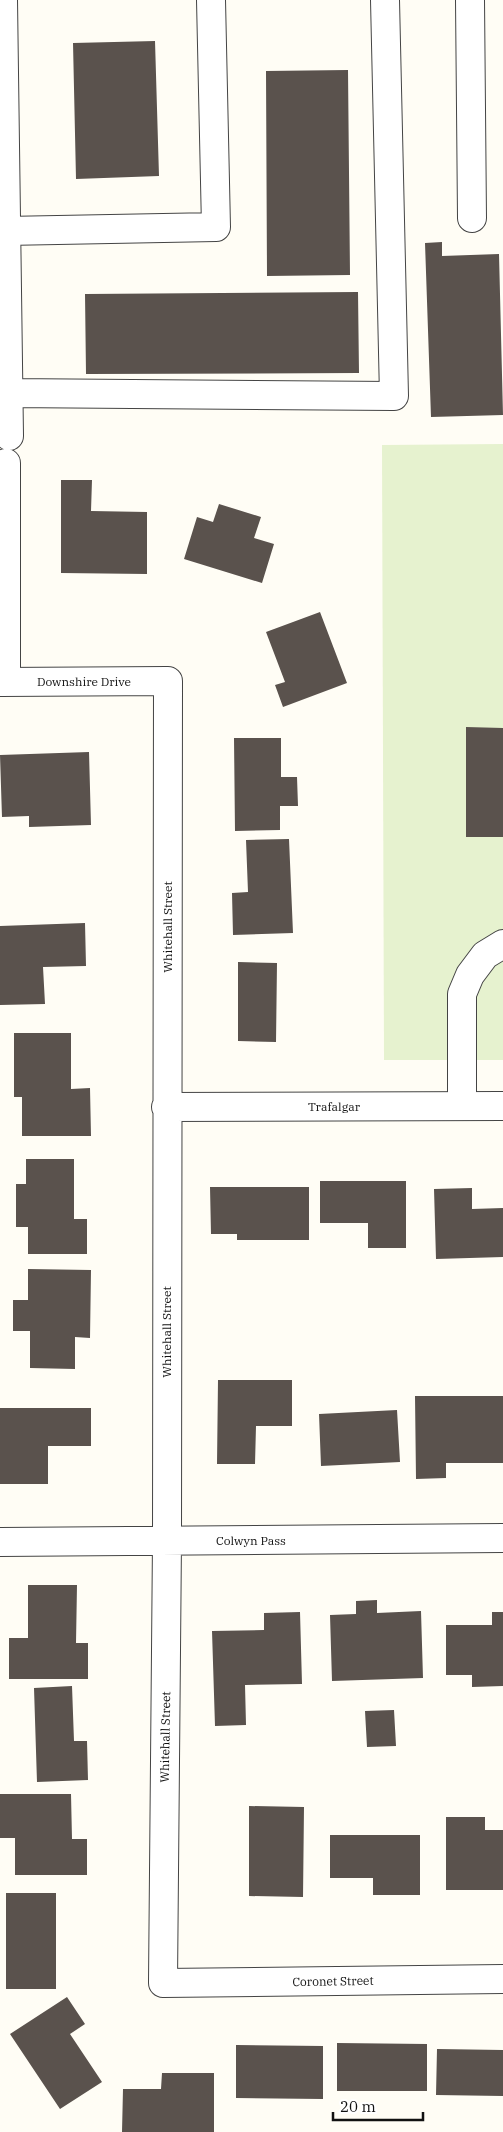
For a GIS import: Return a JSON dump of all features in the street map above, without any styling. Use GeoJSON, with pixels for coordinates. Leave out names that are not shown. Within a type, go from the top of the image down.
{"type":"FeatureCollection","features":[{"type":"Feature","properties":{"kind":"street"},"geometry":{"type":"LineString","coordinates":[[2,0],[6,230],[3,340],[9,393],[9,436]]}},
{"type":"Feature","properties":{"kind":"street"},"geometry":{"type":"LineString","coordinates":[[6,230],[216,227],[210,0]]}},
{"type":"Feature","properties":{"kind":"street"},"geometry":{"type":"LineString","coordinates":[[9,393],[394,396],[385,0]]}},
{"type":"Feature","properties":{"kind":"street"},"geometry":{"type":"LineString","coordinates":[[470,0],[472,218]]}},
{"type":"Feature","properties":{"kind":"street"},"geometry":{"type":"LineString","coordinates":[[3,682],[6,463]]}},
{"type":"Feature","properties":{"kind":"street","name":"Downshire Drive"},"geometry":{"type":"LineString","coordinates":[[3,682],[168,681]]}},
{"type":"Feature","properties":{"kind":"street","name":"Whitehall Street"},"geometry":{"type":"LineString","coordinates":[[163,1983],[167,1540],[166,1107],[168,681]]}},
{"type":"Feature","properties":{"kind":"street"},"geometry":{"type":"LineString","coordinates":[[462,1106],[462,994],[470,975],[485,955],[503,944]]}},
{"type":"Feature","properties":{"kind":"street","name":"Trafalgar"},"geometry":{"type":"LineString","coordinates":[[166,1107],[503,1106]]}},
{"type":"Feature","properties":{"kind":"street","name":"Colwyn Pass"},"geometry":{"type":"LineString","coordinates":[[0,1542],[503,1538]]}},
{"type":"Feature","properties":{"kind":"street","name":"Coronet Street"},"geometry":{"type":"LineString","coordinates":[[163,1983],[503,1979]]}},
{"type":"Feature","properties":{"kind":"green space"},"geometry":{"type":"Polygon","coordinates":[[[503,444],[503,1060],[384,1060],[382,445],[503,444]]]}},
{"type":"Feature","properties":{"kind":"building"},"geometry":{"type":"Polygon","coordinates":[[[155,41],[159,176],[76,179],[73,43],[155,41]]]}},
{"type":"Feature","properties":{"kind":"building"},"geometry":{"type":"Polygon","coordinates":[[[348,70],[350,275],[267,276],[266,71],[348,70]]]}},
{"type":"Feature","properties":{"kind":"building"},"geometry":{"type":"Polygon","coordinates":[[[442,242],[442,256],[499,254],[503,415],[431,417],[425,243],[442,242]]]}},
{"type":"Feature","properties":{"kind":"building"},"geometry":{"type":"Polygon","coordinates":[[[358,292],[359,373],[86,374],[85,294],[358,292]]]}},
{"type":"Feature","properties":{"kind":"building"},"geometry":{"type":"Polygon","coordinates":[[[61,480],[92,480],[91,511],[147,512],[147,574],[61,573],[61,480]]]}},
{"type":"Feature","properties":{"kind":"building"},"geometry":{"type":"Polygon","coordinates":[[[219,504],[261,517],[254,538],[274,544],[262,583],[184,559],[197,517],[213,522],[219,504]]]}},
{"type":"Feature","properties":{"kind":"building"},"geometry":{"type":"Polygon","coordinates":[[[320,612],[347,683],[283,707],[275,685],[285,682],[266,632],[320,612]]]}},
{"type":"Feature","properties":{"kind":"building"},"geometry":{"type":"Polygon","coordinates":[[[466,727],[503,728],[503,837],[466,837],[466,727]]]}},
{"type":"Feature","properties":{"kind":"building"},"geometry":{"type":"Polygon","coordinates":[[[234,738],[281,738],[281,777],[297,777],[298,806],[280,806],[280,830],[235,831],[234,738]]]}},
{"type":"Feature","properties":{"kind":"building"},"geometry":{"type":"Polygon","coordinates":[[[89,752],[91,825],[29,827],[29,816],[2,817],[0,755],[89,752]]]}},
{"type":"Feature","properties":{"kind":"building"},"geometry":{"type":"Polygon","coordinates":[[[289,839],[293,933],[233,935],[232,893],[248,892],[246,840],[289,839]]]}},
{"type":"Feature","properties":{"kind":"building"},"geometry":{"type":"Polygon","coordinates":[[[85,923],[86,966],[43,967],[45,1004],[0,1005],[0,926],[85,923]]]}},
{"type":"Feature","properties":{"kind":"building"},"geometry":{"type":"Polygon","coordinates":[[[238,962],[277,963],[276,1042],[238,1041],[238,962]]]}},
{"type":"Feature","properties":{"kind":"building"},"geometry":{"type":"Polygon","coordinates":[[[14,1033],[71,1033],[71,1089],[90,1088],[91,1136],[22,1136],[22,1097],[14,1097],[14,1033]]]}},
{"type":"Feature","properties":{"kind":"building"},"geometry":{"type":"Polygon","coordinates":[[[26,1159],[74,1159],[74,1219],[87,1219],[87,1254],[28,1254],[28,1227],[16,1227],[16,1184],[26,1184],[26,1159]]]}},
{"type":"Feature","properties":{"kind":"building"},"geometry":{"type":"Polygon","coordinates":[[[320,1181],[406,1181],[406,1248],[368,1248],[368,1223],[320,1223],[320,1181]]]}},
{"type":"Feature","properties":{"kind":"building"},"geometry":{"type":"Polygon","coordinates":[[[210,1187],[309,1187],[309,1240],[237,1240],[237,1234],[211,1234],[210,1187]]]}},
{"type":"Feature","properties":{"kind":"building"},"geometry":{"type":"Polygon","coordinates":[[[472,1188],[472,1209],[503,1208],[503,1257],[436,1259],[434,1189],[472,1188]]]}},
{"type":"Feature","properties":{"kind":"building"},"geometry":{"type":"Polygon","coordinates":[[[28,1269],[91,1270],[90,1338],[75,1337],[75,1369],[30,1368],[30,1331],[13,1331],[13,1300],[28,1300],[28,1269]]]}},
{"type":"Feature","properties":{"kind":"building"},"geometry":{"type":"Polygon","coordinates":[[[218,1380],[292,1380],[292,1426],[256,1426],[255,1464],[217,1464],[218,1380]]]}},
{"type":"Feature","properties":{"kind":"building"},"geometry":{"type":"Polygon","coordinates":[[[415,1396],[503,1396],[503,1463],[446,1463],[446,1478],[416,1479],[415,1396]]]}},
{"type":"Feature","properties":{"kind":"building"},"geometry":{"type":"Polygon","coordinates":[[[0,1408],[91,1408],[91,1446],[48,1446],[48,1484],[0,1484],[0,1408]]]}},
{"type":"Feature","properties":{"kind":"building"},"geometry":{"type":"Polygon","coordinates":[[[397,1410],[400,1462],[321,1466],[319,1414],[397,1410]]]}},
{"type":"Feature","properties":{"kind":"building"},"geometry":{"type":"Polygon","coordinates":[[[28,1585],[77,1585],[76,1643],[88,1643],[88,1679],[9,1679],[9,1638],[28,1638],[28,1585]]]}},
{"type":"Feature","properties":{"kind":"building"},"geometry":{"type":"Polygon","coordinates":[[[377,1600],[377,1613],[421,1611],[423,1678],[332,1681],[330,1615],[356,1614],[356,1601],[377,1600]]]}},
{"type":"Feature","properties":{"kind":"building"},"geometry":{"type":"Polygon","coordinates":[[[300,1612],[302,1684],[245,1685],[246,1725],[215,1726],[212,1631],[264,1630],[264,1613],[300,1612]]]}},
{"type":"Feature","properties":{"kind":"building"},"geometry":{"type":"Polygon","coordinates":[[[492,1612],[503,1612],[503,1686],[472,1687],[472,1675],[446,1675],[446,1625],[492,1625],[492,1612]]]}},
{"type":"Feature","properties":{"kind":"building"},"geometry":{"type":"Polygon","coordinates":[[[72,1686],[74,1741],[87,1741],[88,1780],[37,1782],[34,1688],[72,1686]]]}},
{"type":"Feature","properties":{"kind":"building"},"geometry":{"type":"Polygon","coordinates":[[[394,1710],[396,1746],[367,1747],[365,1711],[394,1710]]]}},
{"type":"Feature","properties":{"kind":"building"},"geometry":{"type":"Polygon","coordinates":[[[0,1794],[71,1794],[72,1839],[87,1839],[87,1875],[15,1875],[15,1838],[0,1838],[0,1794]]]}},
{"type":"Feature","properties":{"kind":"building"},"geometry":{"type":"Polygon","coordinates":[[[249,1806],[304,1807],[303,1897],[249,1896],[249,1806]]]}},
{"type":"Feature","properties":{"kind":"building"},"geometry":{"type":"Polygon","coordinates":[[[446,1817],[485,1817],[485,1830],[503,1830],[503,1890],[446,1890],[446,1817]]]}},
{"type":"Feature","properties":{"kind":"building"},"geometry":{"type":"Polygon","coordinates":[[[330,1835],[420,1835],[420,1895],[373,1895],[373,1878],[330,1878],[330,1835]]]}},
{"type":"Feature","properties":{"kind":"building"},"geometry":{"type":"Polygon","coordinates":[[[6,1893],[56,1893],[56,1989],[6,1989],[6,1893]]]}},
{"type":"Feature","properties":{"kind":"building"},"geometry":{"type":"Polygon","coordinates":[[[67,1997],[85,2024],[70,2034],[102,2082],[60,2109],[10,2034],[67,1997]]]}},
{"type":"Feature","properties":{"kind":"building"},"geometry":{"type":"Polygon","coordinates":[[[337,2043],[427,2044],[427,2091],[337,2091],[337,2043]]]}},
{"type":"Feature","properties":{"kind":"building"},"geometry":{"type":"Polygon","coordinates":[[[236,2045],[323,2046],[323,2099],[236,2098],[236,2045]]]}},
{"type":"Feature","properties":{"kind":"building"},"geometry":{"type":"Polygon","coordinates":[[[437,2049],[503,2050],[503,2096],[436,2095],[437,2049]]]}},
{"type":"Feature","properties":{"kind":"building"},"geometry":{"type":"Polygon","coordinates":[[[162,2073],[214,2073],[214,2132],[122,2132],[123,2089],[161,2089],[162,2073]]]}}]}
